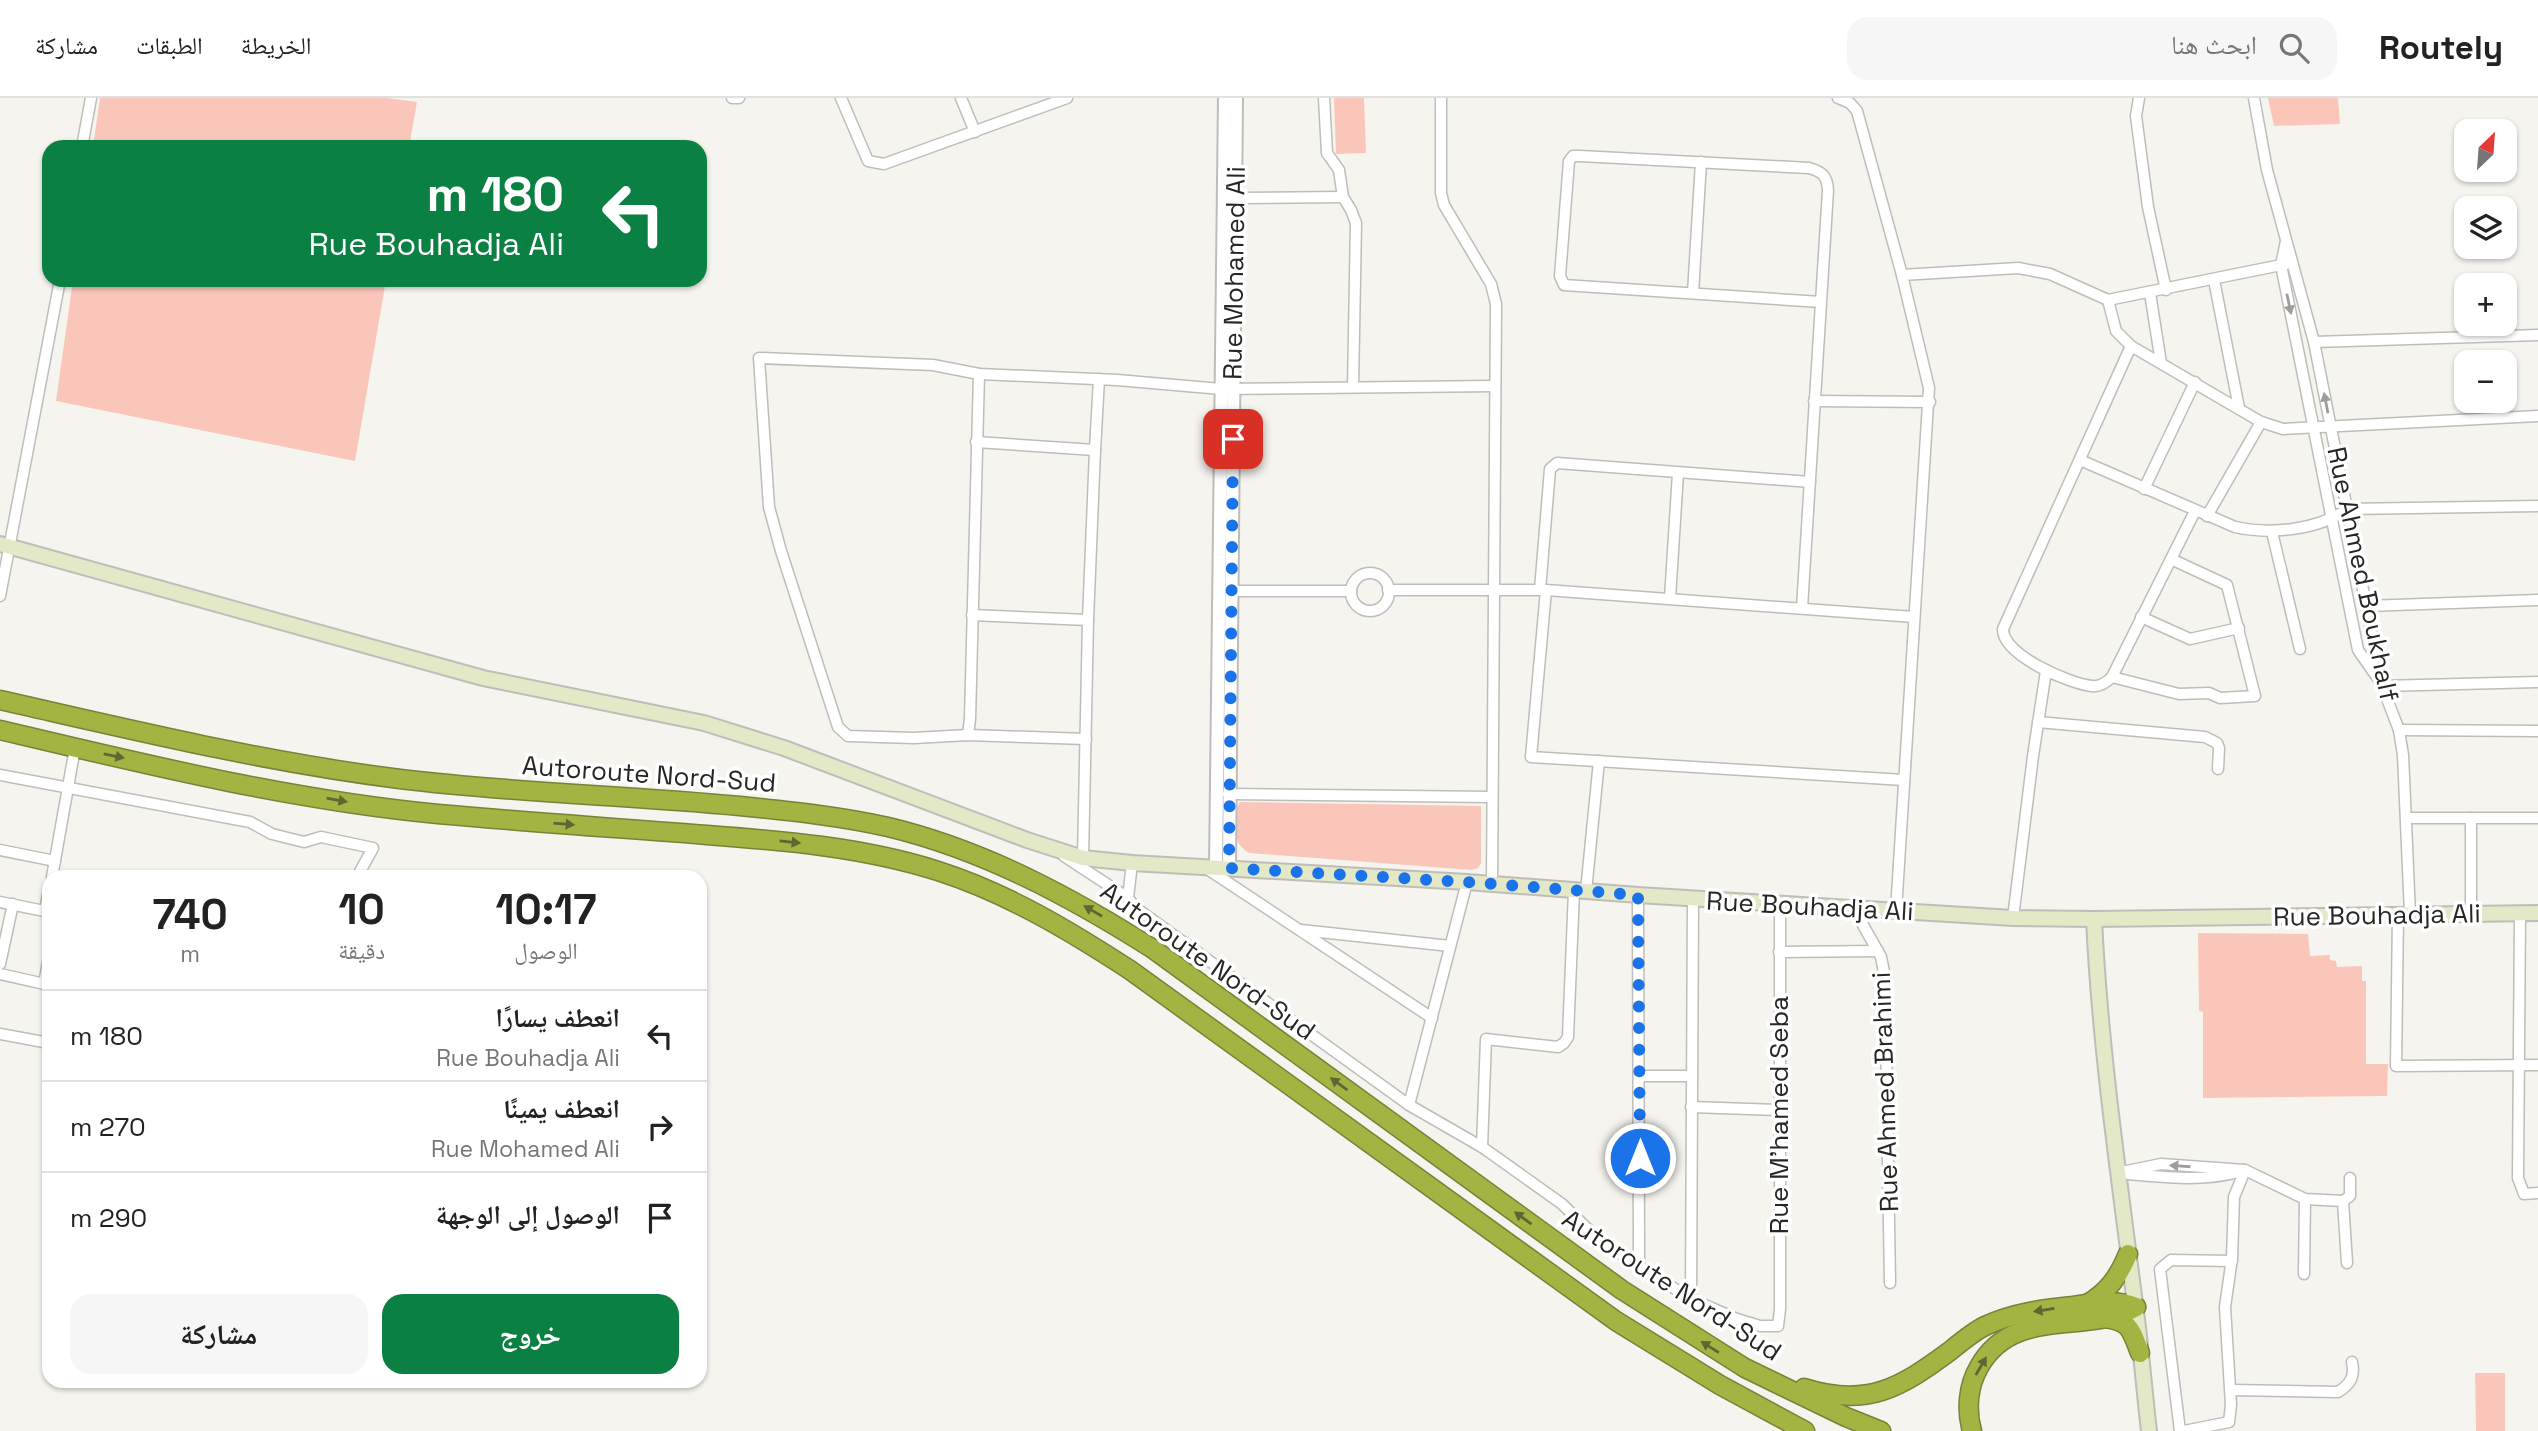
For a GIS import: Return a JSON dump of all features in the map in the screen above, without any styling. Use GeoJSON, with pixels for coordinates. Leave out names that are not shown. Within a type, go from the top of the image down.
{"type":"FeatureCollection","features":[{"type":"Feature","properties":{"kind":"highway","name":"Autoroute Nord-Sud"},"geometry":{"type":"LineString","coordinates":[[0,700],[240,754],[330,769],[547,793],[691,801],[797,811],[888,827],[964,852],[1039,882],[1098,914],[1153,949],[1622,1290],[1745,1368],[1881,1431]]}},
{"type":"Feature","properties":{"kind":"highway","name":"Autoroute Nord-Sud"},"geometry":{"type":"LineString","coordinates":[[0,730],[258,787],[436,814],[842,848],[939,871],[984,889],[1073,934],[1130,970],[1616,1321],[1720,1385],[1805,1431]]}},
{"type":"Feature","properties":{"kind":"highway"},"geometry":{"type":"LineString","coordinates":[[2086,1304],[2100,1297],[2109,1287],[2121,1272],[2128,1254]]}},
{"type":"Feature","properties":{"kind":"highway"},"geometry":{"type":"LineString","coordinates":[[1745,1368],[1823,1394],[1844,1397],[1876,1394],[1916,1376],[1982,1327],[2025,1313],[2086,1304],[2125,1303],[2136,1307]]}},
{"type":"Feature","properties":{"kind":"highway"},"geometry":{"type":"LineString","coordinates":[[1972,1431],[1969,1404],[1971,1386],[1986,1356],[1999,1342],[2045,1325],[2100,1318],[2127,1312],[2136,1307]]}},
{"type":"Feature","properties":{"kind":"highway"},"geometry":{"type":"LineString","coordinates":[[2100,1318],[2126,1324],[2140,1353]]}},
{"type":"Feature","properties":{"kind":"main road","name":"Rue Bouhadja Ali"},"geometry":{"type":"LineString","coordinates":[[4,545],[483,678],[704,723],[784,748],[1083,858],[2013,918],[2538,913]]}},
{"type":"Feature","properties":{"kind":"main road"},"geometry":{"type":"LineString","coordinates":[[2094,919],[2096,973],[2117,1173],[2136,1307],[2149,1431]]}},
{"type":"Feature","properties":{"kind":"street"},"geometry":{"type":"LineString","coordinates":[[83,140],[91,98]]}},
{"type":"Feature","properties":{"kind":"street"},"geometry":{"type":"LineString","coordinates":[[732,98],[739,98]]}},
{"type":"Feature","properties":{"kind":"street"},"geometry":{"type":"LineString","coordinates":[[841,98],[863,154],[867,161],[874,164],[884,164],[1067,98]]}},
{"type":"Feature","properties":{"kind":"street"},"geometry":{"type":"LineString","coordinates":[[961,98],[975,132]]}},
{"type":"Feature","properties":{"kind":"street"},"geometry":{"type":"LineString","coordinates":[[1225,98],[1227,389],[1216,867],[1299,930],[1432,1018]]}},
{"type":"Feature","properties":{"kind":"street","name":"Rue Mohamed Ali"},"geometry":{"type":"LineString","coordinates":[[1216,867],[1228,794],[1232,591],[1227,389],[1236,98]]}},
{"type":"Feature","properties":{"kind":"street"},"geometry":{"type":"LineString","coordinates":[[1324,98],[1327,153],[1339,170],[1343,197],[1356,223],[1353,387]]}},
{"type":"Feature","properties":{"kind":"street"},"geometry":{"type":"LineString","coordinates":[[1441,98],[1441,192],[1444,205],[1495,294],[1492,884]]}},
{"type":"Feature","properties":{"kind":"street"},"geometry":{"type":"LineString","coordinates":[[1838,98],[1850,103],[1857,111],[1927,370],[1930,402],[1896,911]]}},
{"type":"Feature","properties":{"kind":"street"},"geometry":{"type":"LineString","coordinates":[[2139,98],[2136,116],[2148,207],[2166,290]]}},
{"type":"Feature","properties":{"kind":"street","name":"Rue Ahmed Boukhalf"},"geometry":{"type":"LineString","coordinates":[[2254,98],[2267,170],[2314,342],[2382,686],[2399,730],[2408,818],[2396,1066],[2518,1065]]}},
{"type":"Feature","properties":{"kind":"street"},"geometry":{"type":"LineString","coordinates":[[1802,608],[1828,190],[1827,179],[1821,172],[1810,168],[1573,156],[1569,161],[1560,276],[1564,285],[1821,302]]}},
{"type":"Feature","properties":{"kind":"street"},"geometry":{"type":"LineString","coordinates":[[1693,293],[1700,162]]}},
{"type":"Feature","properties":{"kind":"street"},"geometry":{"type":"LineString","coordinates":[[1235,198],[1343,197]]}},
{"type":"Feature","properties":{"kind":"street"},"geometry":{"type":"LineString","coordinates":[[2287,237],[2281,265],[2358,650],[2382,686],[2538,682]]}},
{"type":"Feature","properties":{"kind":"street"},"geometry":{"type":"LineString","coordinates":[[1902,275],[2018,268],[2050,274],[2108,300],[2293,262]]}},
{"type":"Feature","properties":{"kind":"street"},"geometry":{"type":"LineString","coordinates":[[2214,280],[2239,408]]}},
{"type":"Feature","properties":{"kind":"street"},"geometry":{"type":"LineString","coordinates":[[0,596],[4,545],[59,287]]}},
{"type":"Feature","properties":{"kind":"street"},"geometry":{"type":"LineString","coordinates":[[2150,293],[2161,363]]}},
{"type":"Feature","properties":{"kind":"street"},"geometry":{"type":"LineString","coordinates":[[2108,300],[2116,331],[2131,346],[2261,422],[2283,429],[2538,416]]}},
{"type":"Feature","properties":{"kind":"street"},"geometry":{"type":"LineString","coordinates":[[2314,342],[2538,334]]}},
{"type":"Feature","properties":{"kind":"street"},"geometry":{"type":"LineString","coordinates":[[2131,346],[2003,629],[2004,639],[2046,671],[2092,686],[2106,682],[2112,677],[2195,511]]}},
{"type":"Feature","properties":{"kind":"street"},"geometry":{"type":"LineString","coordinates":[[1086,739],[968,735],[914,738],[848,736],[838,727],[769,507],[759,358],[933,365],[979,374],[1099,379],[1227,389],[1494,386]]}},
{"type":"Feature","properties":{"kind":"street"},"geometry":{"type":"LineString","coordinates":[[968,735],[979,374]]}},
{"type":"Feature","properties":{"kind":"street"},"geometry":{"type":"LineString","coordinates":[[1083,858],[1088,620],[1099,379]]}},
{"type":"Feature","properties":{"kind":"street"},"geometry":{"type":"LineString","coordinates":[[2144,489],[2195,382]]}},
{"type":"Feature","properties":{"kind":"street"},"geometry":{"type":"LineString","coordinates":[[1814,401],[1930,402]]}},
{"type":"Feature","properties":{"kind":"street"},"geometry":{"type":"LineString","coordinates":[[2207,516],[2261,422]]}},
{"type":"Feature","properties":{"kind":"street"},"geometry":{"type":"LineString","coordinates":[[976,442],[1095,450]]}},
{"type":"Feature","properties":{"kind":"street"},"geometry":{"type":"LineString","coordinates":[[2080,460],[2235,527],[2272,532],[2333,519],[2348,509],[2538,506]]}},
{"type":"Feature","properties":{"kind":"street"},"geometry":{"type":"LineString","coordinates":[[1810,482],[1553,465],[1550,469],[1531,757],[1904,780]]}},
{"type":"Feature","properties":{"kind":"street"},"geometry":{"type":"LineString","coordinates":[[1671,598],[1678,473]]}},
{"type":"Feature","properties":{"kind":"street"},"geometry":{"type":"LineString","coordinates":[[2272,532],[2300,649]]}},
{"type":"Feature","properties":{"kind":"street"},"geometry":{"type":"LineString","coordinates":[[2112,677],[2179,694],[2209,693],[2220,698],[2255,696],[2227,585],[2171,559]]}},
{"type":"Feature","properties":{"kind":"street"},"geometry":{"type":"LineString","coordinates":[[1370,573],[1381,577],[1388,590],[1386,603],[1369,611],[1358,608],[1351,591],[1355,580],[1370,573]]}},
{"type":"Feature","properties":{"kind":"street"},"geometry":{"type":"LineString","coordinates":[[1388,590],[1543,590],[1914,617]]}},
{"type":"Feature","properties":{"kind":"street"},"geometry":{"type":"LineString","coordinates":[[1232,591],[1351,591]]}},
{"type":"Feature","properties":{"kind":"street"},"geometry":{"type":"LineString","coordinates":[[2366,606],[2538,600]]}},
{"type":"Feature","properties":{"kind":"street"},"geometry":{"type":"LineString","coordinates":[[972,615],[1088,620]]}},
{"type":"Feature","properties":{"kind":"street"},"geometry":{"type":"LineString","coordinates":[[2141,617],[2190,639],[2239,628]]}},
{"type":"Feature","properties":{"kind":"street"},"geometry":{"type":"LineString","coordinates":[[2013,918],[2046,671]]}},
{"type":"Feature","properties":{"kind":"street"},"geometry":{"type":"LineString","coordinates":[[2038,722],[2205,737],[2217,743],[2218,769]]}},
{"type":"Feature","properties":{"kind":"street"},"geometry":{"type":"LineString","coordinates":[[2399,730],[2538,730]]}},
{"type":"Feature","properties":{"kind":"street"},"geometry":{"type":"LineString","coordinates":[[53,870],[75,748]]}},
{"type":"Feature","properties":{"kind":"street"},"geometry":{"type":"LineString","coordinates":[[1482,1147],[1486,1039],[1558,1047],[1564,1044],[1567,1037],[1580,891],[1599,761]]}},
{"type":"Feature","properties":{"kind":"street"},"geometry":{"type":"LineString","coordinates":[[0,775],[250,822],[272,834],[304,842],[321,837],[373,848],[361,870]]}},
{"type":"Feature","properties":{"kind":"street"},"geometry":{"type":"LineString","coordinates":[[1228,794],[1491,797]]}},
{"type":"Feature","properties":{"kind":"street"},"geometry":{"type":"LineString","coordinates":[[2408,818],[2538,818]]}},
{"type":"Feature","properties":{"kind":"street"},"geometry":{"type":"LineString","coordinates":[[2471,818],[2471,913]]}},
{"type":"Feature","properties":{"kind":"street"},"geometry":{"type":"LineString","coordinates":[[1053,848],[1128,898],[1136,908],[1409,1105],[1482,1147],[1562,1204],[1596,1237],[1690,1299]]}},
{"type":"Feature","properties":{"kind":"street"},"geometry":{"type":"LineString","coordinates":[[0,850],[55,861]]}},
{"type":"Feature","properties":{"kind":"street"},"geometry":{"type":"LineString","coordinates":[[1128,898],[1132,863]]}},
{"type":"Feature","properties":{"kind":"street"},"geometry":{"type":"LineString","coordinates":[[1409,1105],[1466,882]]}},
{"type":"Feature","properties":{"kind":"street"},"geometry":{"type":"LineString","coordinates":[[1638,895],[1639,1266]]}},
{"type":"Feature","properties":{"kind":"street"},"geometry":{"type":"LineString","coordinates":[[1690,1299],[1693,899]]}},
{"type":"Feature","properties":{"kind":"street"},"geometry":{"type":"LineString","coordinates":[[0,902],[42,910]]}},
{"type":"Feature","properties":{"kind":"street"},"geometry":{"type":"LineString","coordinates":[[0,964],[13,904]]}},
{"type":"Feature","properties":{"kind":"street","name":"Rue M'hamed Seba"},"geometry":{"type":"LineString","coordinates":[[1690,1299],[1737,1319],[1760,1326],[1778,1326],[1780,904]]}},
{"type":"Feature","properties":{"kind":"street","name":"Rue Ahmed Brahimi"},"geometry":{"type":"LineString","coordinates":[[1854,909],[1878,951],[1885,977],[1890,1283]]}},
{"type":"Feature","properties":{"kind":"street"},"geometry":{"type":"LineString","coordinates":[[2520,913],[2518,1178],[2524,1194],[2538,1194]]}},
{"type":"Feature","properties":{"kind":"street"},"geometry":{"type":"LineString","coordinates":[[1299,930],[1450,946]]}},
{"type":"Feature","properties":{"kind":"street"},"geometry":{"type":"LineString","coordinates":[[1779,952],[1878,951]]}},
{"type":"Feature","properties":{"kind":"street"},"geometry":{"type":"LineString","coordinates":[[0,974],[42,983]]}},
{"type":"Feature","properties":{"kind":"street"},"geometry":{"type":"LineString","coordinates":[[0,1034],[42,1042]]}},
{"type":"Feature","properties":{"kind":"street"},"geometry":{"type":"LineString","coordinates":[[2518,1065],[2538,1065]]}},
{"type":"Feature","properties":{"kind":"street"},"geometry":{"type":"LineString","coordinates":[[1640,1076],[1691,1076]]}},
{"type":"Feature","properties":{"kind":"street"},"geometry":{"type":"LineString","coordinates":[[1691,1107],[1779,1110]]}},
{"type":"Feature","properties":{"kind":"street"},"geometry":{"type":"LineString","coordinates":[[2117,1173],[2162,1177],[2219,1177],[2245,1170],[2305,1199],[2343,1201],[2350,1196],[2350,1178]]}},
{"type":"Feature","properties":{"kind":"street"},"geometry":{"type":"LineString","coordinates":[[2232,1261],[2171,1261],[2160,1269],[2182,1431],[2217,1428],[2229,1422],[2231,1390],[2225,1307],[2232,1261],[2234,1197],[2245,1170]]}},
{"type":"Feature","properties":{"kind":"street"},"geometry":{"type":"LineString","coordinates":[[2304,1274],[2305,1199]]}},
{"type":"Feature","properties":{"kind":"street"},"geometry":{"type":"LineString","coordinates":[[2343,1201],[2347,1263]]}},
{"type":"Feature","properties":{"kind":"street"},"geometry":{"type":"LineString","coordinates":[[2231,1390],[2338,1392],[2352,1380],[2352,1362]]}},
{"type":"Feature","properties":{"kind":"shaded area"},"geometry":{"type":"Polygon","coordinates":[[[100,98],[387,98],[417,102],[410,140],[94,140],[100,98]]]}},
{"type":"Feature","properties":{"kind":"shaded area"},"geometry":{"type":"Polygon","coordinates":[[[1334,98],[1364,98],[1366,153],[1336,154],[1334,98]]]}},
{"type":"Feature","properties":{"kind":"shaded area"},"geometry":{"type":"Polygon","coordinates":[[[2268,98],[2338,98],[2340,124],[2274,126],[2268,98]]]}},
{"type":"Feature","properties":{"kind":"shaded area"},"geometry":{"type":"Polygon","coordinates":[[[72,287],[385,287],[355,461],[56,401],[72,287]]]}},
{"type":"Feature","properties":{"kind":"shaded area"},"geometry":{"type":"Polygon","coordinates":[[[1240,802],[1481,806],[1481,863],[1478,868],[1472,870],[1249,853],[1239,843],[1234,830],[1234,816],[1240,802]]]}},
{"type":"Feature","properties":{"kind":"shaded area"},"geometry":{"type":"Polygon","coordinates":[[[2198,933],[2308,934],[2310,956],[2330,955],[2330,960],[2336,961],[2337,967],[2362,966],[2362,981],[2366,981],[2366,1064],[2388,1064],[2387,1096],[2203,1098],[2203,1012],[2199,1011],[2198,933]]]}},
{"type":"Feature","properties":{"kind":"shaded area"},"geometry":{"type":"Polygon","coordinates":[[[2475,1373],[2505,1373],[2505,1431],[2476,1431],[2475,1373]]]}},
{"type":"Feature","properties":{"kind":"route"},"geometry":{"type":"LineString","coordinates":[[1233,439],[1229,868],[1638,895],[1640,1158]]}}]}
